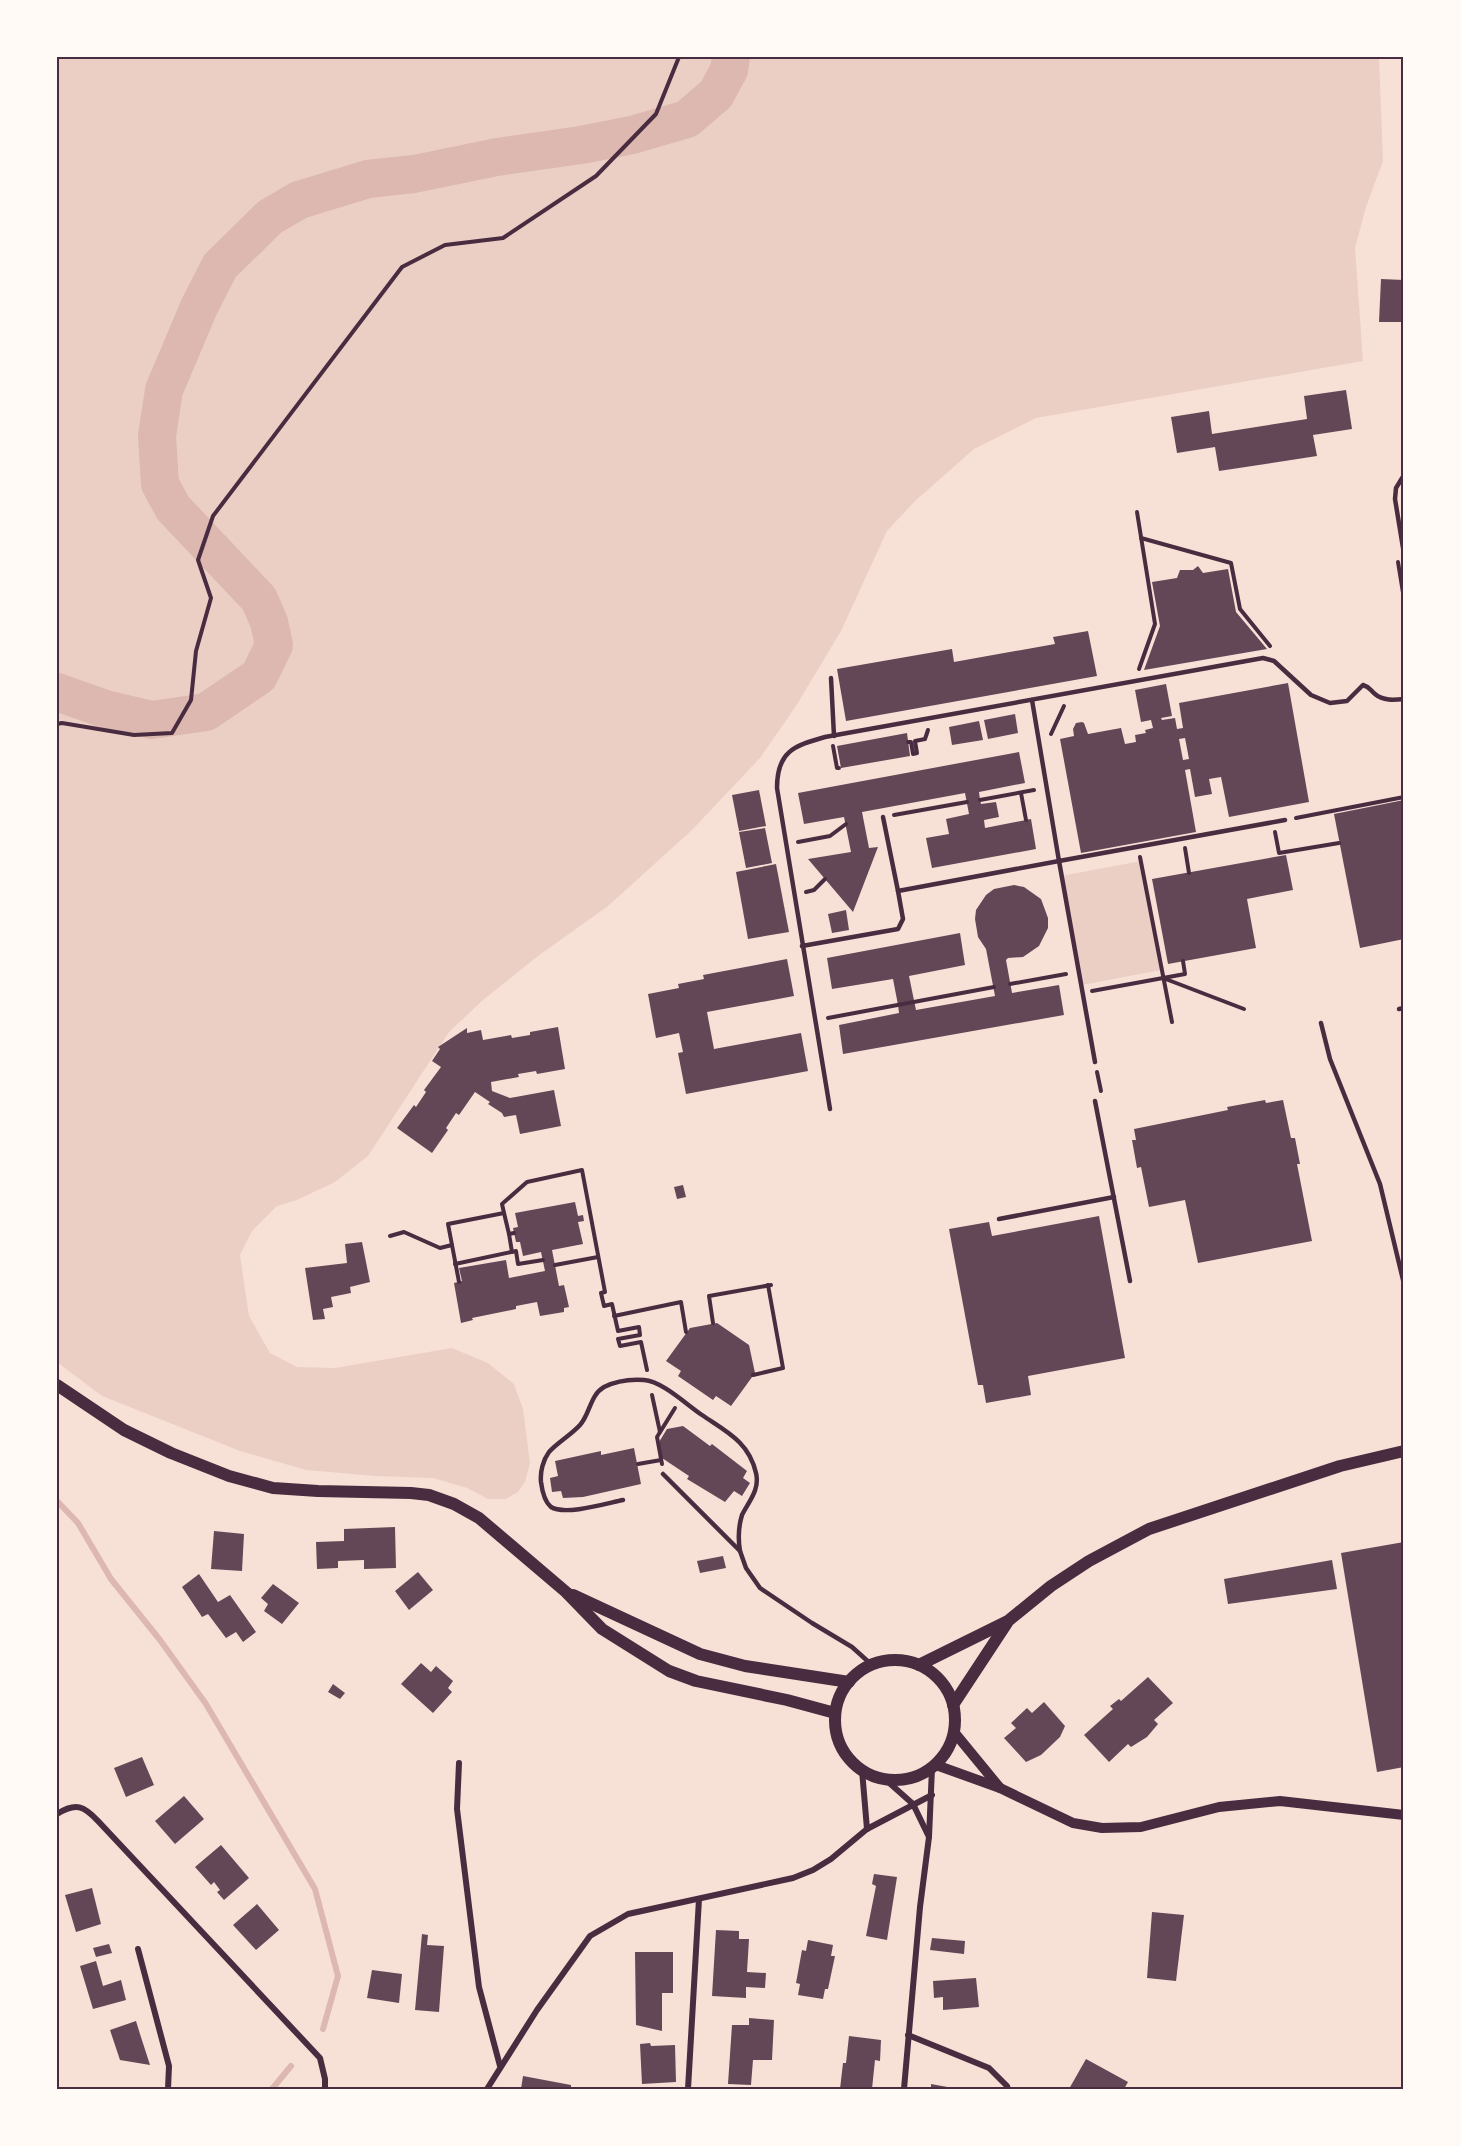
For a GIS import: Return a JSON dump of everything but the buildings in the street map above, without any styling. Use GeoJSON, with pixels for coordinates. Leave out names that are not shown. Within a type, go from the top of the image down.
{"type":"FeatureCollection","features":[{"type":"Feature","properties":{"kind":"main road"},"geometry":{"type":"LineString","coordinates":[[57,1385],[124,1430],[171,1453],[229,1476],[273,1488],[411,1493],[429,1495],[454,1504],[479,1518],[566,1592],[602,1629],[669,1671],[696,1681],[787,1700],[835,1713]]}},
{"type":"Feature","properties":{"kind":"main road"},"geometry":{"type":"LineString","coordinates":[[919,1665],[1008,1620],[1051,1586],[1089,1561],[1149,1529],[1340,1466],[1404,1451]]}},
{"type":"Feature","properties":{"kind":"main road"},"geometry":{"type":"LineString","coordinates":[[566,1592],[700,1654],[745,1666],[849,1682]]}},
{"type":"Feature","properties":{"kind":"main road"},"geometry":{"type":"LineString","coordinates":[[953,1705],[1008,1620]]}},
{"type":"Feature","properties":{"kind":"main road"},"geometry":{"type":"LineString","coordinates":[[898,1661],[919,1665],[940,1681],[953,1705],[954,1732],[947,1750],[934,1766],[920,1775],[907,1779],[886,1780],[862,1770],[849,1759],[840,1746],[835,1713],[840,1697],[849,1682],[859,1672],[872,1665],[898,1661]]}},
{"type":"Feature","properties":{"kind":"street"},"geometry":{"type":"LineString","coordinates":[[954,1732],[1000,1788]]}},
{"type":"Feature","properties":{"kind":"street"},"geometry":{"type":"LineString","coordinates":[[459,1763],[457,1809],[479,1987],[500,2066]]}},
{"type":"Feature","properties":{"kind":"street"},"geometry":{"type":"LineString","coordinates":[[904,2089],[934,1766],[1000,1788],[1073,1823],[1102,1828],[1141,1827],[1219,1807],[1280,1801],[1404,1815]]}},
{"type":"Feature","properties":{"kind":"street"},"geometry":{"type":"LineString","coordinates":[[862,1770],[867,1829]]}},
{"type":"Feature","properties":{"kind":"street"},"geometry":{"type":"LineString","coordinates":[[886,1780],[913,1804],[929,1837]]}},
{"type":"Feature","properties":{"kind":"street"},"geometry":{"type":"LineString","coordinates":[[487,2089],[537,2010],[590,1936],[628,1914],[793,1878],[813,1870],[831,1859],[867,1829],[932,1795]]}},
{"type":"Feature","properties":{"kind":"street"},"geometry":{"type":"LineString","coordinates":[[57,1814],[74,1806],[87,1810],[93,1815],[320,2058],[325,2089]]}},
{"type":"Feature","properties":{"kind":"street"},"geometry":{"type":"LineString","coordinates":[[688,2089],[699,1899]]}},
{"type":"Feature","properties":{"kind":"street"},"geometry":{"type":"LineString","coordinates":[[138,1949],[169,2066],[168,2089]]}},
{"type":"Feature","properties":{"kind":"street"},"geometry":{"type":"LineString","coordinates":[[908,2036],[989,2068],[1007,2085],[1008,2089]]}},
{"type":"Feature","properties":{"kind":"lane"},"geometry":{"type":"LineString","coordinates":[[1404,475],[1396,488],[1395,499],[1404,554]]}},
{"type":"Feature","properties":{"kind":"lane"},"geometry":{"type":"LineString","coordinates":[[830,1109],[777,788],[779,766],[785,754],[798,746],[832,736],[1257,659],[1274,661],[1311,695],[1330,703],[1347,701],[1364,685],[1370,687],[1380,697],[1390,700],[1404,699]]}},
{"type":"Feature","properties":{"kind":"lane"},"geometry":{"type":"LineString","coordinates":[[831,678],[832,736]]}},
{"type":"Feature","properties":{"kind":"lane"},"geometry":{"type":"LineString","coordinates":[[1032,700],[1095,1062]]}},
{"type":"Feature","properties":{"kind":"lane"},"geometry":{"type":"LineString","coordinates":[[802,946],[898,928],[903,919],[883,817]]}},
{"type":"Feature","properties":{"kind":"lane"},"geometry":{"type":"LineString","coordinates":[[898,891],[1285,820]]}},
{"type":"Feature","properties":{"kind":"lane"},"geometry":{"type":"LineString","coordinates":[[1321,1023],[1330,1059],[1380,1184],[1404,1284]]}},
{"type":"Feature","properties":{"kind":"lane"},"geometry":{"type":"LineString","coordinates":[[1095,1101],[1130,1281]]}},
{"type":"Feature","properties":{"kind":"lane"},"geometry":{"type":"LineString","coordinates":[[999,1219],[1114,1197]]}},
{"type":"Feature","properties":{"kind":"lane"},"geometry":{"type":"LineString","coordinates":[[623,1500],[585,1508],[562,1510],[551,1507],[545,1499],[541,1485],[543,1463],[549,1452],[574,1432],[585,1419],[595,1395],[602,1388],[626,1381],[653,1381],[726,1431],[743,1445],[751,1458],[757,1487],[742,1516],[738,1533],[740,1551],[746,1568],[760,1588],[852,1647],[872,1665]]}},
{"type":"Feature","properties":{"kind":"lane"},"geometry":{"type":"LineString","coordinates":[[663,1473],[740,1551]]}},
{"type":"Feature","properties":{"kind":"path"},"geometry":{"type":"LineString","coordinates":[[57,724],[134,735],[172,733],[191,700],[196,651],[211,598],[198,560],[213,516],[402,267],[445,246],[504,238],[596,176],[656,114],[679,57]]}},
{"type":"Feature","properties":{"kind":"path"},"geometry":{"type":"LineString","coordinates":[[1137,512],[1155,624],[1146,651]]}},
{"type":"Feature","properties":{"kind":"path"},"geometry":{"type":"LineString","coordinates":[[1141,538],[1231,563],[1240,609],[1273,650],[1274,661]]}},
{"type":"Feature","properties":{"kind":"path"},"geometry":{"type":"LineString","coordinates":[[1041,754],[1070,693]]}},
{"type":"Feature","properties":{"kind":"path"},"geometry":{"type":"LineString","coordinates":[[832,736],[837,768],[839,768],[837,757],[839,756]]}},
{"type":"Feature","properties":{"kind":"path"},"geometry":{"type":"LineString","coordinates":[[908,742],[911,742],[913,754],[917,753],[915,741]]}},
{"type":"Feature","properties":{"kind":"path"},"geometry":{"type":"LineString","coordinates":[[980,800],[1047,788]]}},
{"type":"Feature","properties":{"kind":"path"},"geometry":{"type":"LineString","coordinates":[[1021,793],[1026,820]]}},
{"type":"Feature","properties":{"kind":"path"},"geometry":{"type":"LineString","coordinates":[[1285,820],[1404,797]]}},
{"type":"Feature","properties":{"kind":"path"},"geometry":{"type":"LineString","coordinates":[[883,817],[967,802]]}},
{"type":"Feature","properties":{"kind":"path"},"geometry":{"type":"LineString","coordinates":[[785,844],[830,836],[846,824]]}},
{"type":"Feature","properties":{"kind":"path"},"geometry":{"type":"LineString","coordinates":[[1183,839],[1189,873]]}},
{"type":"Feature","properties":{"kind":"path"},"geometry":{"type":"LineString","coordinates":[[1276,841],[1279,853],[1339,843]]}},
{"type":"Feature","properties":{"kind":"path"},"geometry":{"type":"LineString","coordinates":[[1138,847],[1172,1022]]}},
{"type":"Feature","properties":{"kind":"path"},"geometry":{"type":"LineString","coordinates":[[793,895],[813,890],[825,879]]}},
{"type":"Feature","properties":{"kind":"path"},"geometry":{"type":"LineString","coordinates":[[1153,925],[1160,923]]}},
{"type":"Feature","properties":{"kind":"path"},"geometry":{"type":"LineString","coordinates":[[1083,993],[1185,974],[1183,961]]}},
{"type":"Feature","properties":{"kind":"path"},"geometry":{"type":"LineString","coordinates":[[1010,984],[1079,972]]}},
{"type":"Feature","properties":{"kind":"path"},"geometry":{"type":"LineString","coordinates":[[1162,978],[1244,1009]]}},
{"type":"Feature","properties":{"kind":"path"},"geometry":{"type":"LineString","coordinates":[[815,1020],[994,987]]}},
{"type":"Feature","properties":{"kind":"path"},"geometry":{"type":"LineString","coordinates":[[1095,1062],[1101,1091],[1095,1101]]}},
{"type":"Feature","properties":{"kind":"path"},"geometry":{"type":"LineString","coordinates":[[512,1252],[511,1234],[502,1203],[527,1182],[582,1170],[605,1292],[601,1293],[604,1306],[612,1304],[618,1331],[639,1327],[640,1335],[618,1339],[620,1346],[641,1342]]}},
{"type":"Feature","properties":{"kind":"path"},"geometry":{"type":"LineString","coordinates":[[459,1282],[448,1224],[504,1213]]}},
{"type":"Feature","properties":{"kind":"path"},"geometry":{"type":"LineString","coordinates":[[390,1236],[404,1232],[440,1248],[452,1245]]}},
{"type":"Feature","properties":{"kind":"path"},"geometry":{"type":"LineString","coordinates":[[455,1264],[516,1251],[518,1264],[543,1260]]}},
{"type":"Feature","properties":{"kind":"path"},"geometry":{"type":"LineString","coordinates":[[555,1265],[598,1257]]}},
{"type":"Feature","properties":{"kind":"path"},"geometry":{"type":"LineString","coordinates":[[713,1323],[709,1296],[769,1285],[783,1368],[753,1375]]}},
{"type":"Feature","properties":{"kind":"path"},"geometry":{"type":"LineString","coordinates":[[614,1317],[681,1302],[686,1332]]}},
{"type":"Feature","properties":{"kind":"path"},"geometry":{"type":"LineString","coordinates":[[663,1473],[657,1437],[660,1432],[664,1434]]}},
{"type":"Feature","properties":{"kind":"path"},"geometry":{"type":"LineString","coordinates":[[638,1464],[661,1460]]}},
{"type":"Feature","properties":{"kind":"shaded area"},"geometry":{"type":"Polygon","coordinates":[[[57,57],[1379,58],[1383,161],[1366,207],[1355,248],[1363,361],[1036,418],[974,449],[915,501],[887,531],[841,631],[796,706],[760,758],[692,830],[608,906],[538,956],[483,1000],[449,1032],[368,1156],[335,1182],[297,1200],[277,1206],[252,1231],[240,1255],[249,1316],[270,1353],[297,1367],[335,1368],[452,1348],[488,1363],[514,1384],[523,1409],[530,1463],[525,1482],[518,1492],[506,1499],[488,1499],[467,1488],[433,1478],[306,1470],[240,1451],[102,1396],[57,1362],[57,57]]]}},
{"type":"Feature","properties":{"kind":"shaded area"},"geometry":{"type":"Polygon","coordinates":[[[1141,861],[1161,970],[1082,985],[1061,876],[1141,861]]]}},
{"type":"Feature","properties":{"kind":"waterway"},"geometry":{"type":"LineString","coordinates":[[57,692],[105,709],[152,720],[206,712],[259,676],[274,645],[269,622],[259,599],[173,508],[160,484],[157,436],[164,390],[199,307],[220,266],[270,217],[299,200],[368,179],[414,174],[497,157],[581,145],[632,135],[687,119],[716,94],[729,70],[731,57]]}},
{"type":"Feature","properties":{"kind":"waterway"},"geometry":{"type":"LineString","coordinates":[[57,1501],[78,1523],[111,1579],[160,1640],[206,1704],[315,1889],[338,1976],[323,2029]]}},
{"type":"Feature","properties":{"kind":"waterway"},"geometry":{"type":"LineString","coordinates":[[272,2089],[291,2066]]}}]}
